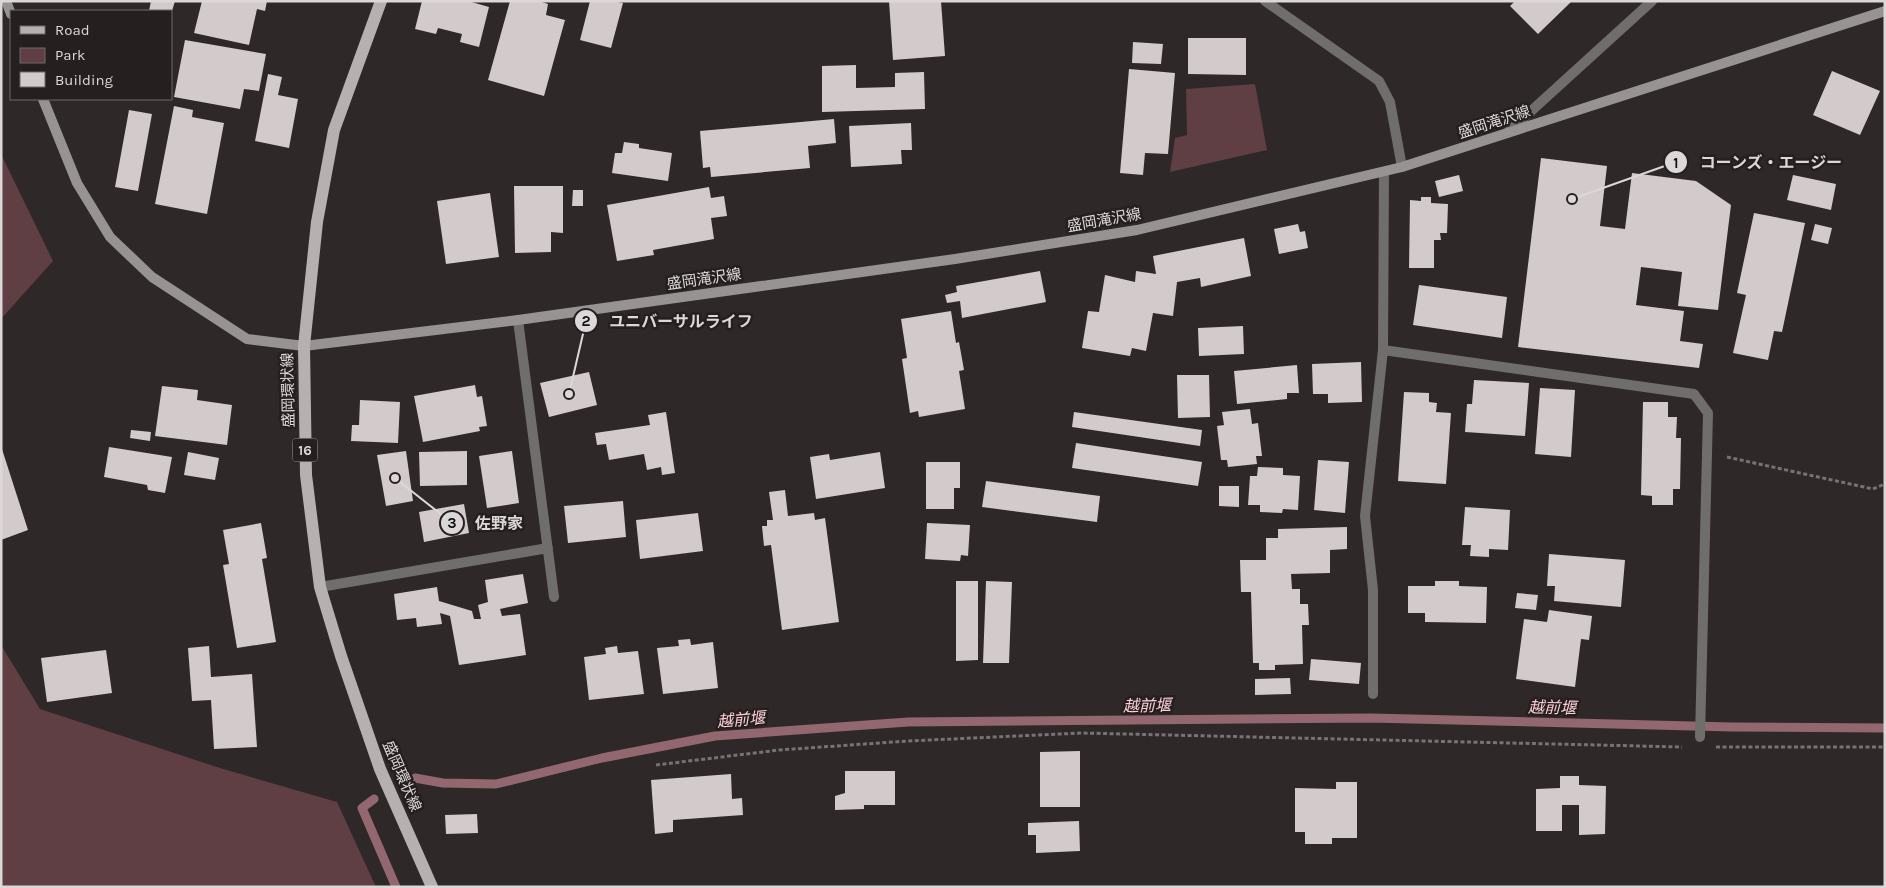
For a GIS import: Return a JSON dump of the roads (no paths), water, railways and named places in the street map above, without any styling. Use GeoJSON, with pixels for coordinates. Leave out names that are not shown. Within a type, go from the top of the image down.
{"type":"FeatureCollection","features":[{"type":"Feature","properties":{"kind":"main road","name":"盛岡環状線"},"geometry":{"type":"LineString","coordinates":[[381,1],[334,130],[317,222],[304,346],[306,475],[320,587],[341,656],[380,769],[432,887]]}},
{"type":"Feature","properties":{"kind":"main road","name":"盛岡滝沢線"},"geometry":{"type":"LineString","coordinates":[[44,100],[77,182],[110,237],[160,282],[247,339],[304,346],[518,320],[955,258],[1137,230],[1402,167],[1885,12]]}},
{"type":"Feature","properties":{"kind":"street"},"geometry":{"type":"LineString","coordinates":[[1265,1],[1379,81],[1390,102],[1402,167]]}},
{"type":"Feature","properties":{"kind":"street"},"geometry":{"type":"LineString","coordinates":[[1507,134],[1652,1]]}},
{"type":"Feature","properties":{"kind":"street"},"geometry":{"type":"LineString","coordinates":[[1373,694],[1373,590],[1366,516],[1383,350],[1384,172]]}},
{"type":"Feature","properties":{"kind":"street"},"geometry":{"type":"LineString","coordinates":[[518,320],[554,597]]}},
{"type":"Feature","properties":{"kind":"street"},"geometry":{"type":"LineString","coordinates":[[1383,350],[1694,394],[1708,413],[1700,742]]}},
{"type":"Feature","properties":{"kind":"street"},"geometry":{"type":"LineString","coordinates":[[320,587],[548,548]]}},
{"type":"Feature","properties":{"kind":"waterway","name":"越前堰"},"geometry":{"type":"LineString","coordinates":[[415,778],[443,783],[496,784],[602,758],[715,736],[908,722],[1371,718],[1732,727],[1885,728]]}},
{"type":"Feature","properties":{"kind":"waterway","name":"越前堰"},"geometry":{"type":"LineString","coordinates":[[374,799],[362,808],[396,887]]}},
{"type":"Feature","properties":{"kind":"place","name":"コーンズ・エージー"},"geometry":{"type":"Point","coordinates":[1572,199]}},
{"type":"Feature","properties":{"kind":"place","name":"ユニバーサルライフ"},"geometry":{"type":"Point","coordinates":[569,394]}},
{"type":"Feature","properties":{"kind":"place","name":"佐野家"},"geometry":{"type":"Point","coordinates":[395,478]}}]}
